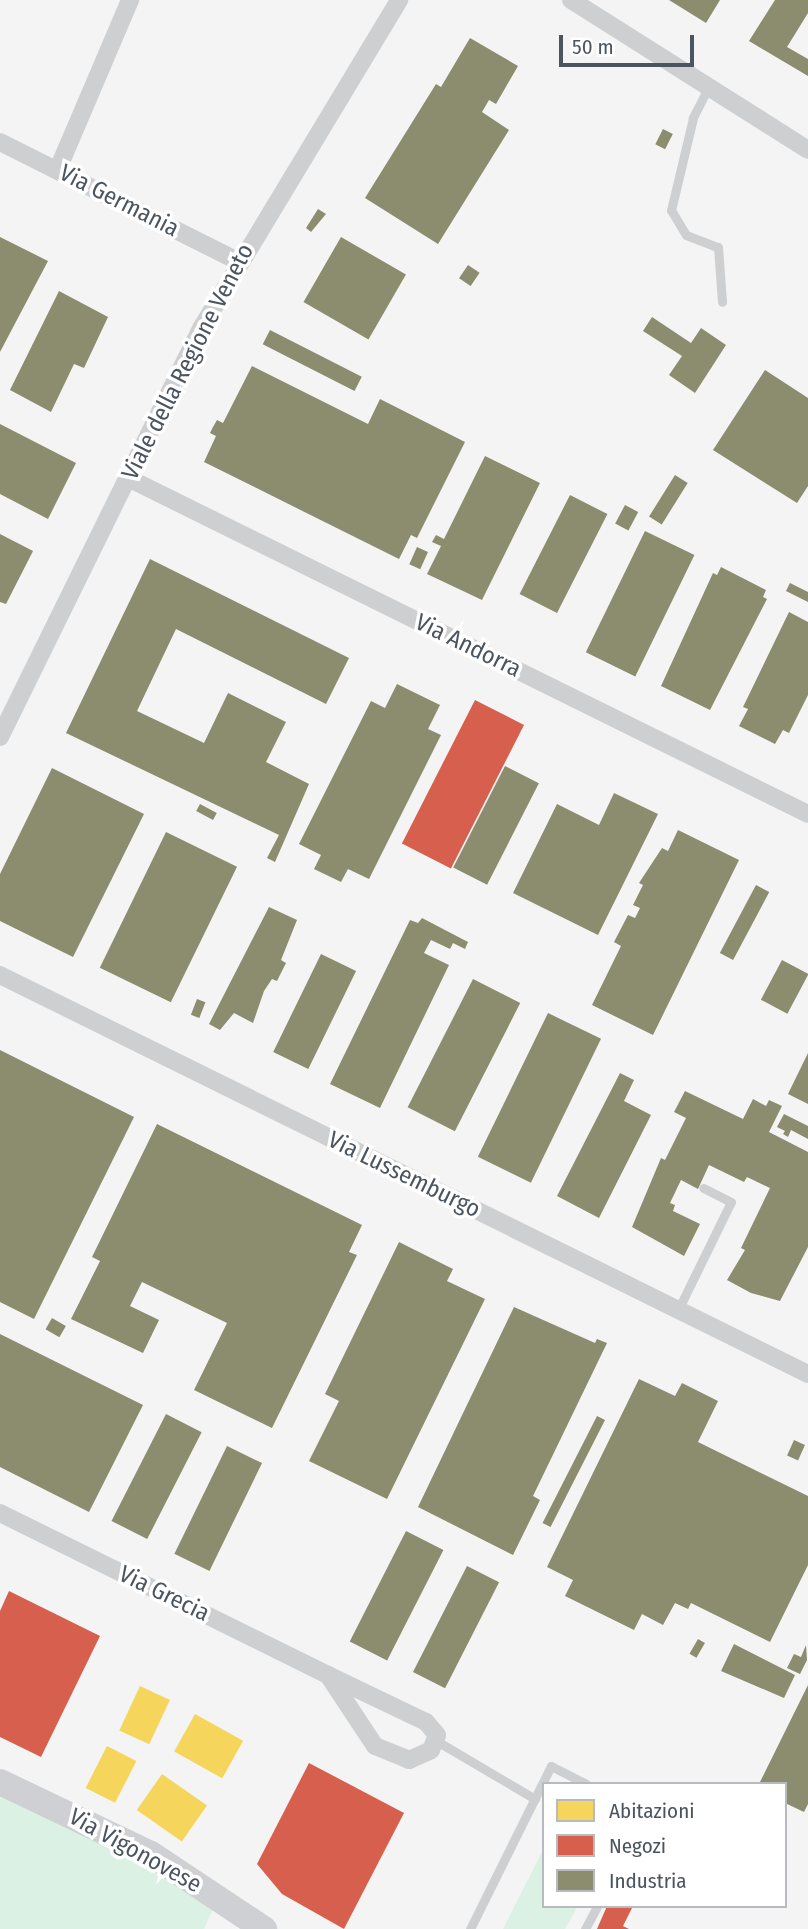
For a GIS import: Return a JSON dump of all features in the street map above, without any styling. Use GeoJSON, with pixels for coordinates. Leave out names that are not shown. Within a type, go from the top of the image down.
{"type":"FeatureCollection","features":[{"type":"Feature","properties":{"kind":"main road","name":"Via Vigonovese"},"geometry":{"type":"LineString","coordinates":[[0,1782],[141,1849],[264,1929]]}},
{"type":"Feature","properties":{"kind":"street"},"geometry":{"type":"LineString","coordinates":[[58,169],[130,0]]}},
{"type":"Feature","properties":{"kind":"street","name":"Viale della Regione Veneto"},"geometry":{"type":"LineString","coordinates":[[0,737],[238,261],[399,0]]}},
{"type":"Feature","properties":{"kind":"street"},"geometry":{"type":"LineString","coordinates":[[570,0],[808,150]]}},
{"type":"Feature","properties":{"kind":"street","name":"Via Germania"},"geometry":{"type":"LineString","coordinates":[[0,142],[238,261]]}},
{"type":"Feature","properties":{"kind":"street","name":"Via Andorra"},"geometry":{"type":"LineString","coordinates":[[128,478],[808,814]]}},
{"type":"Feature","properties":{"kind":"street","name":"Via Lussemburgo"},"geometry":{"type":"LineString","coordinates":[[0,975],[808,1374]]}},
{"type":"Feature","properties":{"kind":"street","name":"Via Grecia"},"geometry":{"type":"LineString","coordinates":[[0,1513],[426,1722],[437,1735],[435,1740]]}},
{"type":"Feature","properties":{"kind":"street"},"geometry":{"type":"LineString","coordinates":[[328,1675],[375,1746],[409,1760],[431,1750],[435,1740]]}},
{"type":"Feature","properties":{"kind":"lane"},"geometry":{"type":"LineString","coordinates":[[708,88],[693,118],[671,210],[686,235],[719,247],[722,302]]}},
{"type":"Feature","properties":{"kind":"lane"},"geometry":{"type":"LineString","coordinates":[[678,1310],[730,1202],[703,1188]]}},
{"type":"Feature","properties":{"kind":"lane"},"geometry":{"type":"LineString","coordinates":[[435,1740],[535,1799]]}},
{"type":"Feature","properties":{"kind":"lane"},"geometry":{"type":"LineString","coordinates":[[543,1782],[551,1766],[582,1782]]}},
{"type":"Feature","properties":{"kind":"lane"},"geometry":{"type":"LineString","coordinates":[[470,1929],[542,1785]]}},
{"type":"Feature","properties":{"kind":"lane"},"geometry":{"type":"LineString","coordinates":[[585,1929],[596,1908]]}},
{"type":"Feature","properties":{"kind":"green space"},"geometry":{"type":"Polygon","coordinates":[[[0,1795],[153,1867],[213,1909],[204,1929],[0,1929],[0,1795]]]}},
{"type":"Feature","properties":{"kind":"green space"},"geometry":{"type":"Polygon","coordinates":[[[542,1852],[542,1908],[577,1908],[565,1929],[503,1929],[542,1852]]]}},
{"type":"Feature","properties":{"kind":"building: Abitazioni"},"geometry":{"type":"Polygon","coordinates":[[[140,1686],[170,1700],[149,1744],[119,1730],[140,1686]]]}},
{"type":"Feature","properties":{"kind":"building: Abitazioni"},"geometry":{"type":"Polygon","coordinates":[[[195,1714],[243,1741],[222,1778],[174,1752],[195,1714]]]}},
{"type":"Feature","properties":{"kind":"building: Abitazioni"},"geometry":{"type":"Polygon","coordinates":[[[107,1746],[136,1761],[115,1803],[86,1788],[107,1746]]]}},
{"type":"Feature","properties":{"kind":"building: Abitazioni"},"geometry":{"type":"Polygon","coordinates":[[[162,1774],[207,1806],[182,1842],[137,1810],[162,1774]]]}},
{"type":"Feature","properties":{"kind":"building: Negozi"},"geometry":{"type":"Polygon","coordinates":[[[475,700],[524,725],[451,868],[402,843],[475,700]]]}},
{"type":"Feature","properties":{"kind":"building: Negozi"},"geometry":{"type":"Polygon","coordinates":[[[9,1591],[100,1636],[41,1757],[0,1737],[0,1611],[9,1591]]]}},
{"type":"Feature","properties":{"kind":"building: Negozi"},"geometry":{"type":"Polygon","coordinates":[[[309,1763],[404,1813],[344,1929],[282,1894],[257,1864],[309,1763]]]}},
{"type":"Feature","properties":{"kind":"building: Negozi"},"geometry":{"type":"Polygon","coordinates":[[[606,1908],[632,1908],[623,1926],[629,1929],[597,1929],[606,1908]]]}},
{"type":"Feature","properties":{"kind":"building: Industria"},"geometry":{"type":"Polygon","coordinates":[[[669,0],[720,0],[706,23],[669,0]]]}},
{"type":"Feature","properties":{"kind":"building: Industria"},"geometry":{"type":"Polygon","coordinates":[[[775,0],[808,0],[808,13],[787,47],[808,59],[808,76],[749,41],[775,0]]]}},
{"type":"Feature","properties":{"kind":"building: Industria"},"geometry":{"type":"Polygon","coordinates":[[[470,38],[518,66],[496,104],[489,100],[482,112],[509,130],[438,244],[365,198],[436,84],[441,87],[470,38]]]}},
{"type":"Feature","properties":{"kind":"building: Industria"},"geometry":{"type":"Polygon","coordinates":[[[663,129],[673,134],[665,149],[655,144],[663,129]]]}},
{"type":"Feature","properties":{"kind":"building: Industria"},"geometry":{"type":"Polygon","coordinates":[[[318,209],[326,214],[311,232],[306,228],[318,209]]]}},
{"type":"Feature","properties":{"kind":"building: Industria"},"geometry":{"type":"Polygon","coordinates":[[[0,237],[48,261],[0,352],[0,237]]]}},
{"type":"Feature","properties":{"kind":"building: Industria"},"geometry":{"type":"Polygon","coordinates":[[[341,237],[406,274],[368,339],[304,302],[341,237]]]}},
{"type":"Feature","properties":{"kind":"building: Industria"},"geometry":{"type":"Polygon","coordinates":[[[468,265],[480,273],[471,286],[459,278],[468,265]]]}},
{"type":"Feature","properties":{"kind":"building: Industria"},"geometry":{"type":"Polygon","coordinates":[[[59,291],[108,317],[84,368],[74,364],[51,412],[10,390],[59,291]]]}},
{"type":"Feature","properties":{"kind":"building: Industria"},"geometry":{"type":"Polygon","coordinates":[[[652,317],[691,343],[701,328],[726,345],[695,393],[669,375],[682,356],[643,331],[652,317]]]}},
{"type":"Feature","properties":{"kind":"building: Industria"},"geometry":{"type":"Polygon","coordinates":[[[270,330],[362,377],[355,391],[263,344],[270,330]]]}},
{"type":"Feature","properties":{"kind":"building: Industria"},"geometry":{"type":"Polygon","coordinates":[[[252,366],[368,424],[380,399],[465,442],[417,538],[411,535],[399,559],[204,462],[216,436],[210,433],[217,420],[223,423],[252,366]]]}},
{"type":"Feature","properties":{"kind":"building: Industria"},"geometry":{"type":"Polygon","coordinates":[[[765,370],[808,398],[808,486],[797,503],[713,450],[765,370]]]}},
{"type":"Feature","properties":{"kind":"building: Industria"},"geometry":{"type":"Polygon","coordinates":[[[0,424],[76,463],[48,519],[0,494],[0,424]]]}},
{"type":"Feature","properties":{"kind":"building: Industria"},"geometry":{"type":"Polygon","coordinates":[[[485,456],[540,483],[482,600],[427,574],[441,546],[432,542],[436,535],[444,539],[485,456]]]}},
{"type":"Feature","properties":{"kind":"building: Industria"},"geometry":{"type":"Polygon","coordinates":[[[675,475],[688,483],[662,525],[649,517],[675,475]]]}},
{"type":"Feature","properties":{"kind":"building: Industria"},"geometry":{"type":"Polygon","coordinates":[[[570,495],[607,514],[557,613],[520,594],[570,495]]]}},
{"type":"Feature","properties":{"kind":"building: Industria"},"geometry":{"type":"Polygon","coordinates":[[[625,505],[638,512],[628,531],[615,524],[625,505]]]}},
{"type":"Feature","properties":{"kind":"building: Industria"},"geometry":{"type":"Polygon","coordinates":[[[645,531],[694,555],[635,676],[586,652],[645,531]]]}},
{"type":"Feature","properties":{"kind":"building: Industria"},"geometry":{"type":"Polygon","coordinates":[[[0,534],[33,551],[6,604],[0,602],[0,534]]]}},
{"type":"Feature","properties":{"kind":"building: Industria"},"geometry":{"type":"Polygon","coordinates":[[[417,547],[428,552],[420,569],[409,564],[417,547]]]}},
{"type":"Feature","properties":{"kind":"building: Industria"},"geometry":{"type":"Polygon","coordinates":[[[150,559],[349,658],[326,704],[176,629],[137,711],[204,743],[228,693],[286,722],[266,762],[309,784],[275,862],[267,858],[279,835],[66,733],[150,559]]]}},
{"type":"Feature","properties":{"kind":"building: Industria"},"geometry":{"type":"Polygon","coordinates":[[[721,567],[766,590],[763,597],[767,599],[710,710],[661,686],[713,573],[717,575],[721,567]]]}},
{"type":"Feature","properties":{"kind":"building: Industria"},"geometry":{"type":"Polygon","coordinates":[[[790,583],[808,592],[808,602],[786,591],[790,583]]]}},
{"type":"Feature","properties":{"kind":"building: Industria"},"geometry":{"type":"Polygon","coordinates":[[[789,612],[808,622],[808,695],[789,733],[783,730],[775,744],[739,726],[748,709],[743,707],[789,612]]]}},
{"type":"Feature","properties":{"kind":"building: Industria"},"geometry":{"type":"Polygon","coordinates":[[[397,684],[440,705],[428,729],[441,735],[369,879],[348,869],[341,882],[314,869],[321,855],[299,844],[371,701],[385,708],[397,684]]]}},
{"type":"Feature","properties":{"kind":"building: Industria"},"geometry":{"type":"Polygon","coordinates":[[[505,766],[539,783],[487,885],[453,868],[505,766]]]}},
{"type":"Feature","properties":{"kind":"building: Industria"},"geometry":{"type":"Polygon","coordinates":[[[52,768],[144,814],[73,957],[0,921],[0,874],[52,768]]]}},
{"type":"Feature","properties":{"kind":"building: Industria"},"geometry":{"type":"Polygon","coordinates":[[[614,793],[658,814],[598,935],[513,893],[557,804],[599,825],[614,793]]]}},
{"type":"Feature","properties":{"kind":"building: Industria"},"geometry":{"type":"Polygon","coordinates":[[[200,804],[217,813],[213,820],[196,811],[200,804]]]}},
{"type":"Feature","properties":{"kind":"building: Industria"},"geometry":{"type":"Polygon","coordinates":[[[678,830],[739,860],[653,1035],[592,1005],[621,946],[614,942],[628,915],[635,918],[640,908],[633,905],[643,885],[639,883],[662,848],[668,851],[678,830]]]}},
{"type":"Feature","properties":{"kind":"building: Industria"},"geometry":{"type":"Polygon","coordinates":[[[166,832],[237,867],[171,1002],[100,968],[166,832]]]}},
{"type":"Feature","properties":{"kind":"building: Industria"},"geometry":{"type":"Polygon","coordinates":[[[756,885],[769,892],[733,960],[720,953],[756,885]]]}},
{"type":"Feature","properties":{"kind":"building: Industria"},"geometry":{"type":"Polygon","coordinates":[[[269,907],[297,920],[281,960],[286,963],[277,981],[272,979],[264,991],[253,1023],[234,1013],[220,1030],[209,1024],[269,907]]]}},
{"type":"Feature","properties":{"kind":"building: Industria"},"geometry":{"type":"Polygon","coordinates":[[[422,918],[468,942],[465,949],[453,943],[450,949],[431,940],[424,953],[449,965],[380,1108],[330,1084],[410,920],[418,923],[422,918]]]}},
{"type":"Feature","properties":{"kind":"building: Industria"},"geometry":{"type":"Polygon","coordinates":[[[321,954],[356,971],[308,1069],[273,1052],[321,954]]]}},
{"type":"Feature","properties":{"kind":"building: Industria"},"geometry":{"type":"Polygon","coordinates":[[[782,960],[808,974],[787,1014],[761,1000],[782,960]]]}},
{"type":"Feature","properties":{"kind":"building: Industria"},"geometry":{"type":"Polygon","coordinates":[[[473,979],[520,1003],[455,1131],[408,1107],[473,979]]]}},
{"type":"Feature","properties":{"kind":"building: Industria"},"geometry":{"type":"Polygon","coordinates":[[[197,999],[205,1002],[199,1018],[191,1015],[197,999]]]}},
{"type":"Feature","properties":{"kind":"building: Industria"},"geometry":{"type":"Polygon","coordinates":[[[548,1013],[601,1039],[531,1183],[478,1157],[548,1013]]]}},
{"type":"Feature","properties":{"kind":"building: Industria"},"geometry":{"type":"Polygon","coordinates":[[[0,1050],[134,1117],[34,1319],[0,1302],[0,1050]]]}},
{"type":"Feature","properties":{"kind":"building: Industria"},"geometry":{"type":"Polygon","coordinates":[[[808,1053],[808,1104],[788,1094],[808,1053]]]}},
{"type":"Feature","properties":{"kind":"building: Industria"},"geometry":{"type":"Polygon","coordinates":[[[620,1073],[634,1080],[624,1101],[651,1115],[599,1218],[557,1196],[620,1073]]]}},
{"type":"Feature","properties":{"kind":"building: Industria"},"geometry":{"type":"Polygon","coordinates":[[[685,1091],[743,1119],[753,1099],[766,1106],[769,1100],[782,1106],[769,1132],[808,1152],[808,1247],[780,1301],[751,1293],[727,1280],[745,1250],[741,1248],[770,1188],[747,1177],[744,1182],[709,1165],[698,1189],[681,1180],[670,1203],[675,1205],[673,1211],[700,1224],[684,1256],[632,1227],[661,1158],[665,1160],[686,1118],[674,1112],[685,1091]]]}},
{"type":"Feature","properties":{"kind":"building: Industria"},"geometry":{"type":"Polygon","coordinates":[[[784,1114],[808,1126],[808,1139],[791,1130],[788,1137],[783,1134],[785,1131],[777,1127],[784,1114]]]}},
{"type":"Feature","properties":{"kind":"building: Industria"},"geometry":{"type":"Polygon","coordinates":[[[157,1124],[362,1225],[349,1252],[357,1255],[272,1428],[194,1390],[227,1323],[142,1282],[130,1306],[159,1320],[143,1353],[71,1319],[100,1261],[92,1257],[157,1124]]]}},
{"type":"Feature","properties":{"kind":"building: Industria"},"geometry":{"type":"Polygon","coordinates":[[[399,1242],[453,1269],[447,1281],[485,1299],[387,1499],[309,1461],[339,1401],[325,1394],[399,1242]]]}},
{"type":"Feature","properties":{"kind":"building: Industria"},"geometry":{"type":"Polygon","coordinates":[[[514,1307],[595,1343],[597,1339],[607,1343],[533,1496],[540,1500],[513,1555],[418,1507],[514,1307]]]}},
{"type":"Feature","properties":{"kind":"building: Industria"},"geometry":{"type":"Polygon","coordinates":[[[52,1318],[66,1326],[59,1337],[46,1329],[52,1318]]]}},
{"type":"Feature","properties":{"kind":"building: Industria"},"geometry":{"type":"Polygon","coordinates":[[[0,1334],[143,1405],[89,1512],[0,1467],[0,1334]]]}},
{"type":"Feature","properties":{"kind":"building: Industria"},"geometry":{"type":"Polygon","coordinates":[[[639,1379],[675,1396],[682,1383],[718,1401],[698,1442],[808,1496],[808,1565],[770,1642],[691,1603],[688,1609],[675,1603],[663,1625],[642,1614],[634,1630],[565,1596],[573,1580],[547,1567],[639,1379]]]}},
{"type":"Feature","properties":{"kind":"building: Industria"},"geometry":{"type":"Polygon","coordinates":[[[166,1414],[202,1432],[147,1539],[112,1521],[166,1414]]]}},
{"type":"Feature","properties":{"kind":"building: Industria"},"geometry":{"type":"Polygon","coordinates":[[[597,1416],[605,1420],[551,1527],[543,1523],[597,1416]]]}},
{"type":"Feature","properties":{"kind":"building: Industria"},"geometry":{"type":"Polygon","coordinates":[[[794,1440],[805,1445],[798,1460],[787,1456],[794,1440]]]}},
{"type":"Feature","properties":{"kind":"building: Industria"},"geometry":{"type":"Polygon","coordinates":[[[227,1446],[262,1463],[209,1571],[174,1554],[227,1446]]]}},
{"type":"Feature","properties":{"kind":"building: Industria"},"geometry":{"type":"Polygon","coordinates":[[[406,1531],[443,1550],[387,1661],[350,1641],[406,1531]]]}},
{"type":"Feature","properties":{"kind":"building: Industria"},"geometry":{"type":"Polygon","coordinates":[[[467,1566],[499,1582],[445,1688],[413,1672],[467,1566]]]}},
{"type":"Feature","properties":{"kind":"building: Industria"},"geometry":{"type":"Polygon","coordinates":[[[698,1639],[705,1643],[696,1658],[690,1654],[698,1639]]]}},
{"type":"Feature","properties":{"kind":"building: Industria"},"geometry":{"type":"Polygon","coordinates":[[[734,1644],[795,1675],[784,1698],[721,1671],[734,1644]]]}},
{"type":"Feature","properties":{"kind":"building: Industria"},"geometry":{"type":"Polygon","coordinates":[[[806,1645],[807,1660],[800,1674],[787,1668],[794,1654],[801,1657],[806,1645]]]}},
{"type":"Feature","properties":{"kind":"building: Industria"},"geometry":{"type":"Polygon","coordinates":[[[808,1685],[808,1804],[804,1812],[787,1804],[787,1782],[760,1782],[808,1685]]]}}]}
